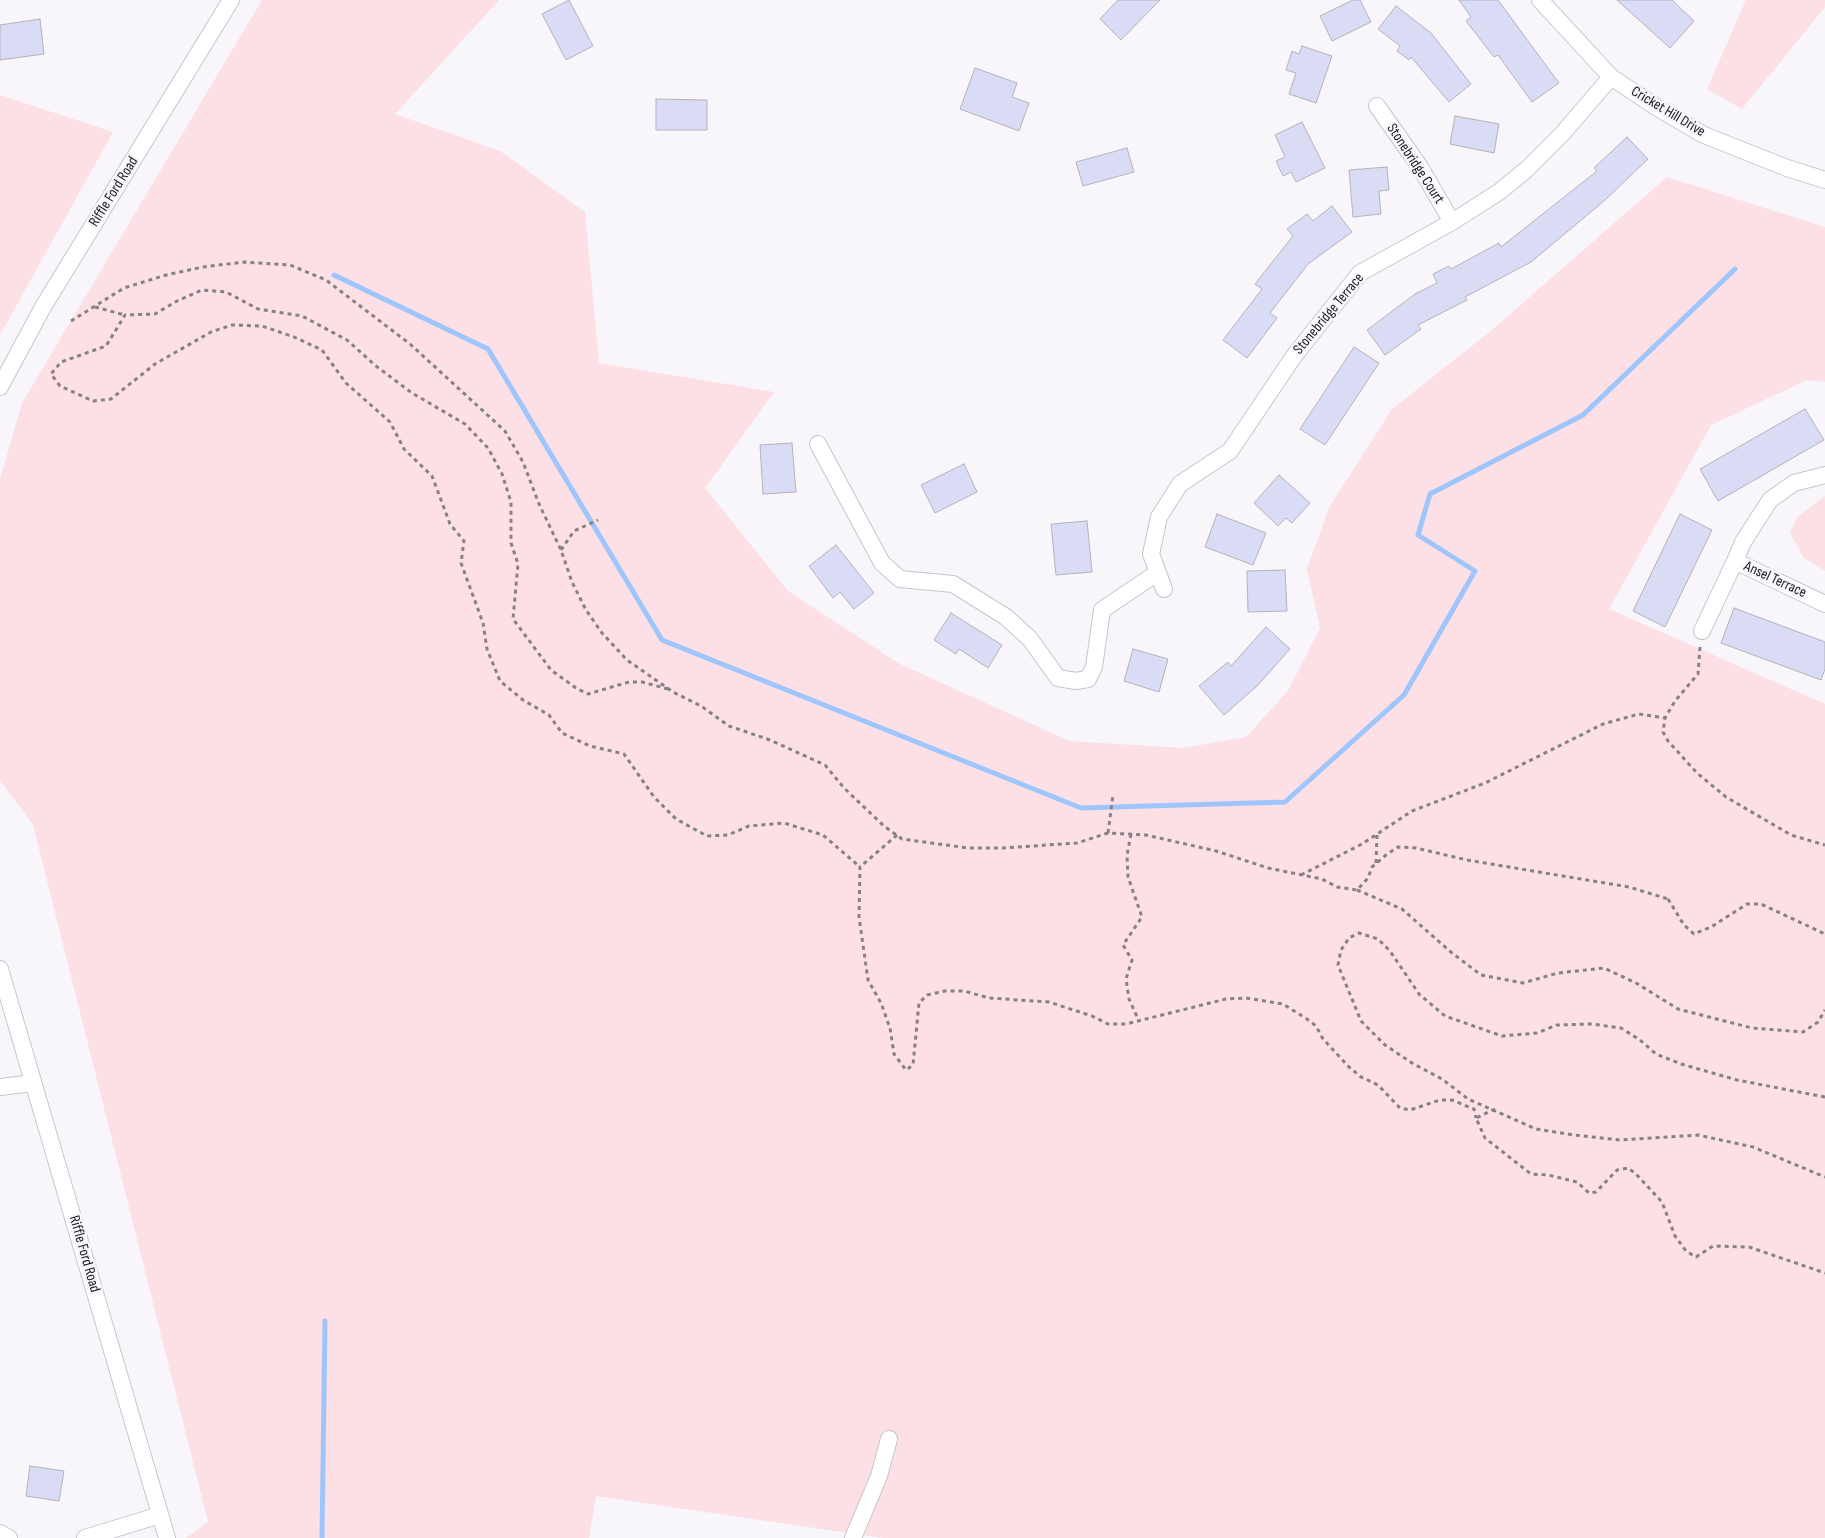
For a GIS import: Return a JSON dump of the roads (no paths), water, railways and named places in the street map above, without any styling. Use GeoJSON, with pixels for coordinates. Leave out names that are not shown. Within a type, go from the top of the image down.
{"type":"FeatureCollection","features":[{"type":"Feature","properties":{"kind":"street","name":"Riffle Ford Road"},"geometry":{"type":"LineString","coordinates":[[0,387],[43,307],[231,0]]}},
{"type":"Feature","properties":{"kind":"street","name":"Cricket Hill Drive"},"geometry":{"type":"LineString","coordinates":[[1540,0],[1611,77],[1656,107],[1704,135],[1787,168],[1825,180]]}},
{"type":"Feature","properties":{"kind":"street","name":"Stonebridge Terrace"},"geometry":{"type":"LineString","coordinates":[[1164,590],[1151,554],[1160,517],[1180,484],[1230,451],[1294,356],[1360,273],[1452,222],[1499,192],[1527,169],[1563,133],[1611,77]]}},
{"type":"Feature","properties":{"kind":"street","name":"Stonebridge Court"},"geometry":{"type":"LineString","coordinates":[[1377,106],[1420,167],[1452,222]]}},
{"type":"Feature","properties":{"kind":"street"},"geometry":{"type":"LineString","coordinates":[[818,444],[882,563],[900,579],[953,584],[1006,617],[1030,639],[1058,678],[1076,681],[1088,679],[1094,667],[1102,610],[1157,573]]}},
{"type":"Feature","properties":{"kind":"street","name":"Ansel Terrace"},"geometry":{"type":"LineString","coordinates":[[1825,474],[1794,483],[1770,500],[1743,542],[1735,561],[1825,604]]}},
{"type":"Feature","properties":{"kind":"street"},"geometry":{"type":"LineString","coordinates":[[1702,632],[1735,561]]}},
{"type":"Feature","properties":{"kind":"street","name":"Riffle Ford Road"},"geometry":{"type":"LineString","coordinates":[[0,970],[167,1538]]}},
{"type":"Feature","properties":{"kind":"street"},"geometry":{"type":"LineString","coordinates":[[0,1087],[33,1083]]}},
{"type":"Feature","properties":{"kind":"street"},"geometry":{"type":"LineString","coordinates":[[853,1538],[879,1476],[888,1439]]}},
{"type":"Feature","properties":{"kind":"street"},"geometry":{"type":"LineString","coordinates":[[85,1538],[160,1515]]}},
{"type":"Feature","properties":{"kind":"street"},"geometry":{"type":"LineString","coordinates":[[0,1533],[9,1538]]}},
{"type":"Feature","properties":{"kind":"waterway"},"geometry":{"type":"LineString","coordinates":[[334,275],[488,349],[662,640],[1081,808],[1285,802],[1404,695],[1475,571],[1418,535],[1430,494],[1583,415],[1735,269]]}},
{"type":"Feature","properties":{"kind":"waterway"},"geometry":{"type":"LineString","coordinates":[[322,1538],[325,1321]]}}]}
